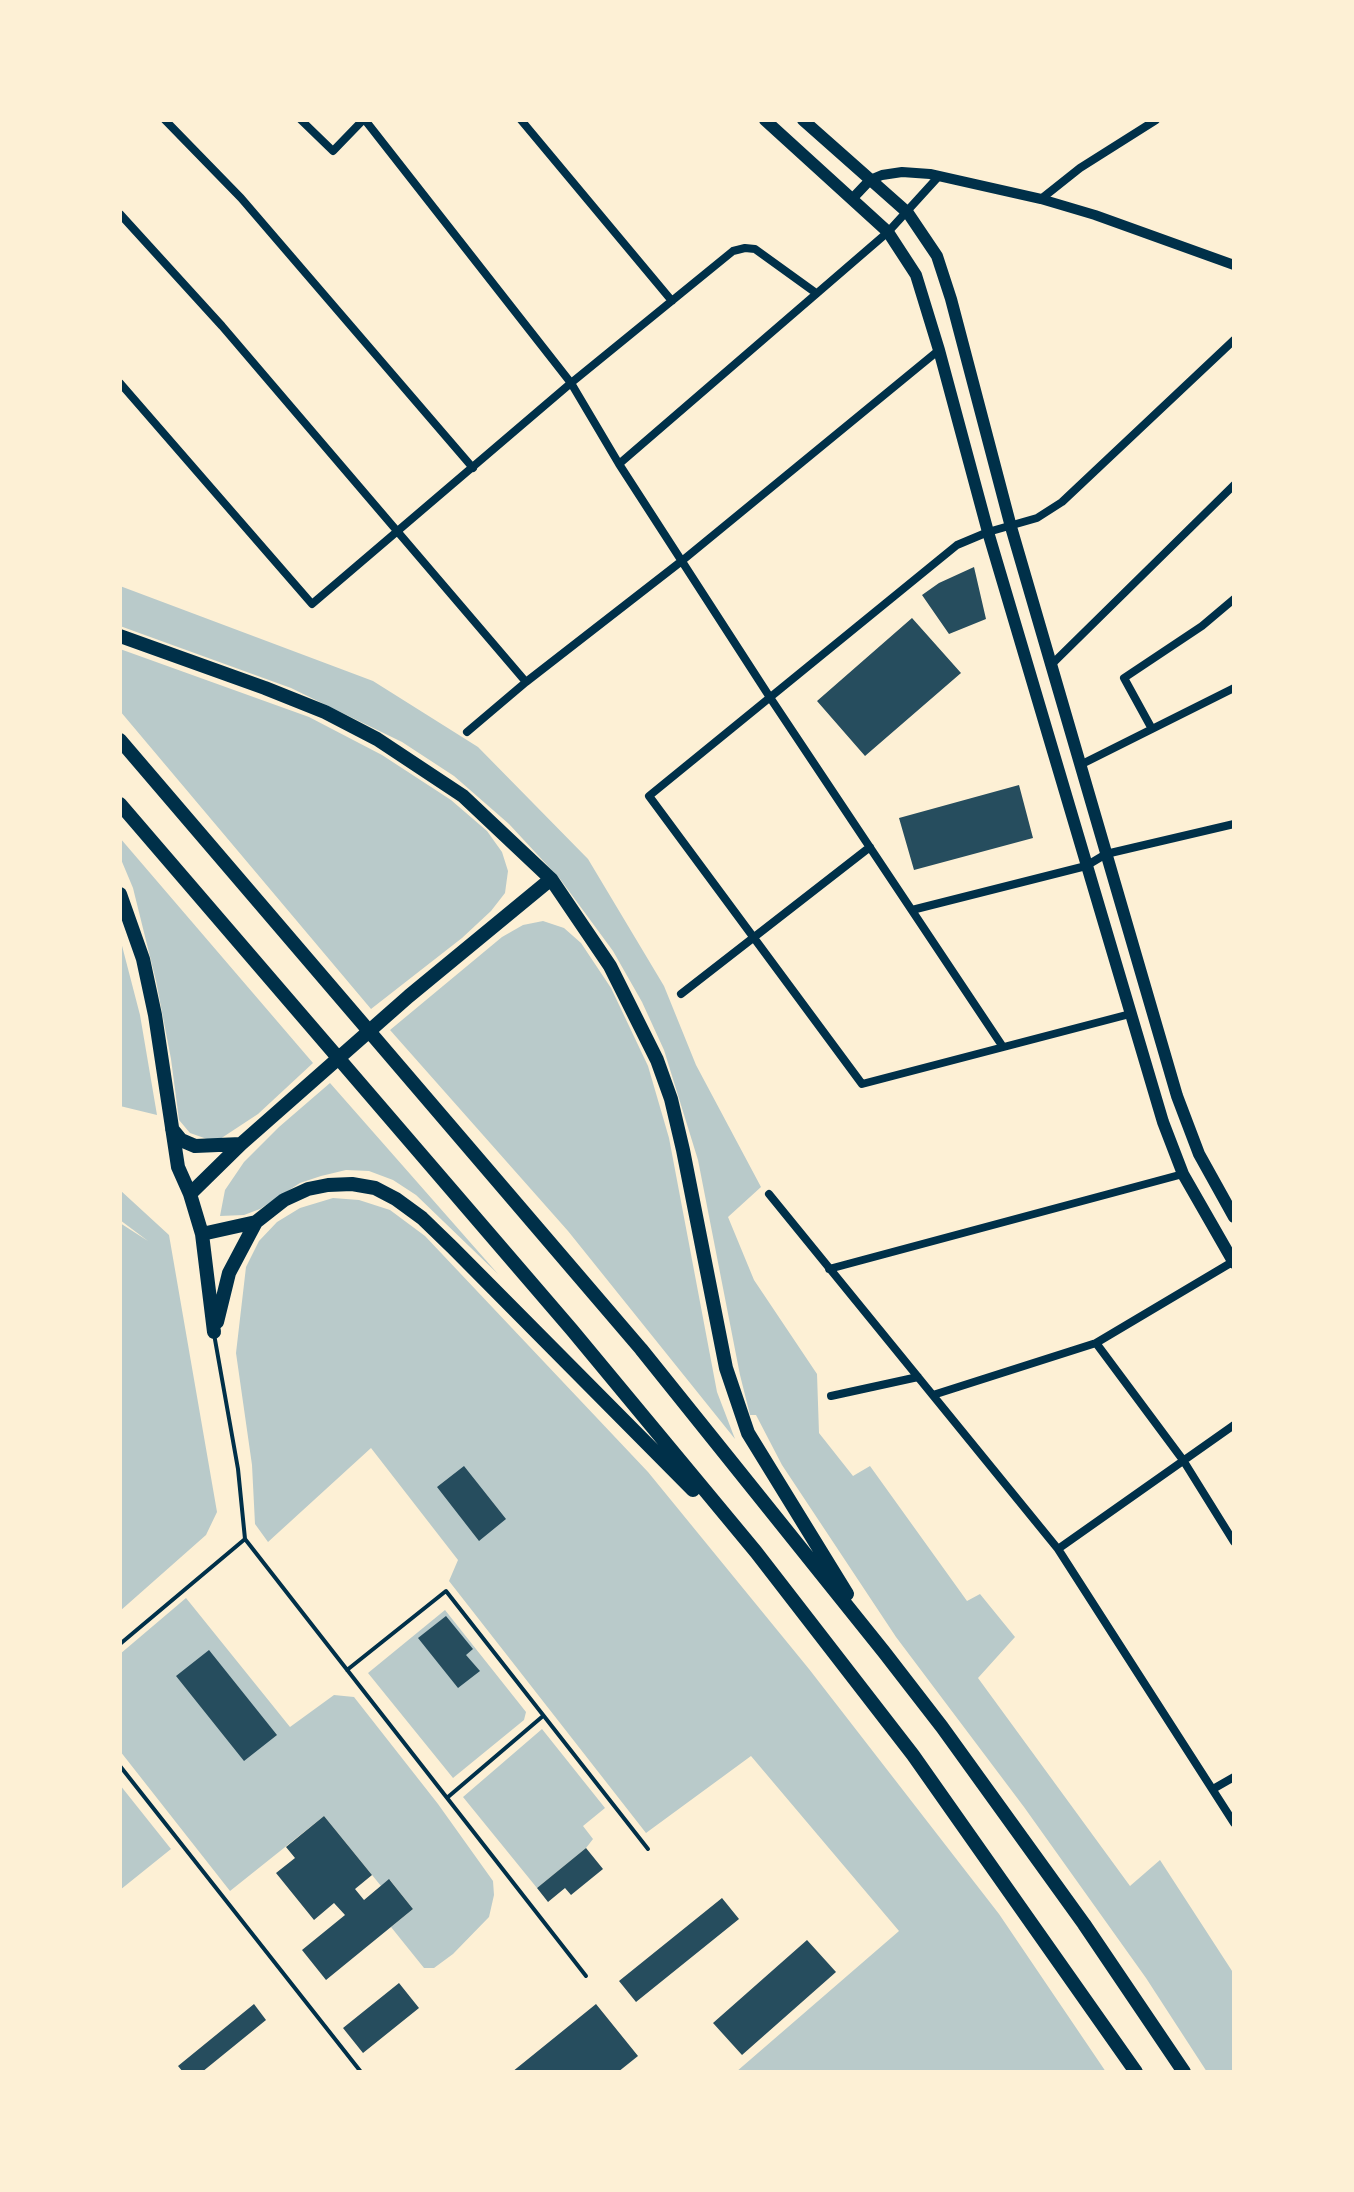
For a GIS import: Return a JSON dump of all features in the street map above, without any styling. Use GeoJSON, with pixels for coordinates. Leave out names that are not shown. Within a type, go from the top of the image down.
{"type":"FeatureCollection","features":[{"type":"Feature","properties":{"kind":"highway"},"geometry":{"type":"LineString","coordinates":[[120,636],[325,712],[377,739],[463,796],[551,879],[610,966],[657,1060],[671,1099],[726,1368],[748,1433],[884,1652]]}},
{"type":"Feature","properties":{"kind":"highway"},"geometry":{"type":"LineString","coordinates":[[120,740],[630,1337],[884,1652],[951,1739],[1075,1912],[1184,2072]]}},
{"type":"Feature","properties":{"kind":"highway"},"geometry":{"type":"LineString","coordinates":[[120,804],[572,1330],[756,1552],[913,1755],[1136,2072]]}},
{"type":"Feature","properties":{"kind":"highway"},"geometry":{"type":"LineString","coordinates":[[190,1194],[241,1144],[409,996],[551,879]]}},
{"type":"Feature","properties":{"kind":"highway"},"geometry":{"type":"LineString","coordinates":[[120,894],[143,959],[155,1015],[178,1167],[202,1234],[214,1332]]}},
{"type":"Feature","properties":{"kind":"highway"},"geometry":{"type":"LineString","coordinates":[[172,1129],[181,1140],[195,1146],[241,1144]]}},
{"type":"Feature","properties":{"kind":"highway"},"geometry":{"type":"LineString","coordinates":[[214,1332],[229,1273],[256,1222],[284,1200],[308,1189],[352,1184],[375,1188],[422,1218],[756,1552]]}},
{"type":"Feature","properties":{"kind":"highway"},"geometry":{"type":"LineString","coordinates":[[202,1234],[256,1222]]}},
{"type":"Feature","properties":{"kind":"main road"},"geometry":{"type":"LineString","coordinates":[[765,120],[888,232],[916,275],[1130,1014],[1183,1174],[1234,1262]]}},
{"type":"Feature","properties":{"kind":"main road"},"geometry":{"type":"LineString","coordinates":[[803,120],[908,213],[937,256],[1011,527],[1186,1122],[1199,1154],[1234,1217]]}},
{"type":"Feature","properties":{"kind":"street"},"geometry":{"type":"LineString","coordinates":[[165,120],[241,198],[473,468]]}},
{"type":"Feature","properties":{"kind":"street"},"geometry":{"type":"LineString","coordinates":[[301,120],[333,151],[364,120],[571,383],[619,464],[771,699],[1003,1047]]}},
{"type":"Feature","properties":{"kind":"street"},"geometry":{"type":"LineString","coordinates":[[521,120],[672,301]]}},
{"type":"Feature","properties":{"kind":"street"},"geometry":{"type":"LineString","coordinates":[[1041,199],[1080,168],[1156,120]]}},
{"type":"Feature","properties":{"kind":"street"},"geometry":{"type":"LineString","coordinates":[[852,199],[870,180],[882,175],[902,172],[939,176],[1041,199],[1095,215],[1234,265]]}},
{"type":"Feature","properties":{"kind":"street"},"geometry":{"type":"LineString","coordinates":[[619,464],[888,232],[939,176]]}},
{"type":"Feature","properties":{"kind":"street"},"geometry":{"type":"LineString","coordinates":[[120,214],[222,326],[526,682]]}},
{"type":"Feature","properties":{"kind":"street"},"geometry":{"type":"LineString","coordinates":[[120,383],[312,604],[571,383],[733,251],[755,249],[816,293]]}},
{"type":"Feature","properties":{"kind":"street"},"geometry":{"type":"LineString","coordinates":[[1130,1014],[862,1084],[649,796],[957,545],[988,532],[1037,518],[1062,502],[1234,340]]}},
{"type":"Feature","properties":{"kind":"street"},"geometry":{"type":"LineString","coordinates":[[467,732],[939,350]]}},
{"type":"Feature","properties":{"kind":"street"},"geometry":{"type":"LineString","coordinates":[[1051,665],[1234,485]]}},
{"type":"Feature","properties":{"kind":"street"},"geometry":{"type":"LineString","coordinates":[[1152,729],[1124,678],[1202,626],[1234,599]]}},
{"type":"Feature","properties":{"kind":"street"},"geometry":{"type":"LineString","coordinates":[[1080,765],[1234,688]]}},
{"type":"Feature","properties":{"kind":"street"},"geometry":{"type":"LineString","coordinates":[[912,910],[1086,866],[1106,854],[1234,824]]}},
{"type":"Feature","properties":{"kind":"street"},"geometry":{"type":"LineString","coordinates":[[681,994],[870,847]]}},
{"type":"Feature","properties":{"kind":"street"},"geometry":{"type":"LineString","coordinates":[[829,1269],[1183,1174]]}},
{"type":"Feature","properties":{"kind":"street"},"geometry":{"type":"LineString","coordinates":[[769,1194],[1058,1549],[1234,1823]]}},
{"type":"Feature","properties":{"kind":"street"},"geometry":{"type":"LineString","coordinates":[[933,1395],[1096,1343],[1234,1262]]}},
{"type":"Feature","properties":{"kind":"street"},"geometry":{"type":"LineString","coordinates":[[1096,1343],[1183,1460],[1234,1542]]}},
{"type":"Feature","properties":{"kind":"street"},"geometry":{"type":"LineString","coordinates":[[831,1396],[918,1377]]}},
{"type":"Feature","properties":{"kind":"street"},"geometry":{"type":"LineString","coordinates":[[1058,1549],[1234,1425]]}},
{"type":"Feature","properties":{"kind":"street"},"geometry":{"type":"LineString","coordinates":[[1213,1789],[1234,1777]]}},
{"type":"Feature","properties":{"kind":"lane"},"geometry":{"type":"LineString","coordinates":[[214,1332],[238,1469],[245,1539],[586,1976]]}},
{"type":"Feature","properties":{"kind":"lane"},"geometry":{"type":"LineString","coordinates":[[120,1644],[245,1539]]}},
{"type":"Feature","properties":{"kind":"lane"},"geometry":{"type":"LineString","coordinates":[[347,1670],[446,1591],[648,1849]]}},
{"type":"Feature","properties":{"kind":"lane"},"geometry":{"type":"LineString","coordinates":[[448,1797],[543,1716]]}},
{"type":"Feature","properties":{"kind":"lane"},"geometry":{"type":"LineString","coordinates":[[120,1766],[361,2072]]}},
{"type":"Feature","properties":{"kind":"shaded area"},"geometry":{"type":"Polygon","coordinates":[[[120,586],[373,681],[478,747],[588,859],[664,986],[696,1065],[761,1187],[728,1217],[754,1280],[817,1374],[819,1433],[853,1476],[870,1466],[967,1601],[980,1594],[1015,1637],[978,1678],[1130,1886],[1160,1860],[1234,1974],[1234,2072],[1207,2072],[1146,1978],[1024,1807],[896,1637],[782,1465],[756,1415],[750,1415],[698,1160],[664,1050],[642,1002],[613,951],[560,879],[509,824],[454,776],[402,742],[291,688],[120,626],[120,586]]]}},
{"type":"Feature","properties":{"kind":"shaded area"},"geometry":{"type":"Polygon","coordinates":[[[120,649],[309,717],[382,755],[451,800],[487,831],[502,852],[508,871],[505,893],[462,938],[371,1009],[120,711],[120,649]]]}},
{"type":"Feature","properties":{"kind":"shaded area"},"geometry":{"type":"Polygon","coordinates":[[[120,838],[313,1063],[258,1114],[220,1139],[207,1139],[190,1133],[179,1120],[156,981],[133,888],[120,857],[120,838]]]}},
{"type":"Feature","properties":{"kind":"shaded area"},"geometry":{"type":"Polygon","coordinates":[[[543,921],[564,928],[581,943],[611,988],[648,1066],[669,1138],[717,1392],[735,1439],[568,1231],[390,1030],[502,937],[523,925],[543,921]]]}},
{"type":"Feature","properties":{"kind":"shaded area"},"geometry":{"type":"Polygon","coordinates":[[[120,938],[140,1015],[157,1115],[120,1106],[120,938]]]}},
{"type":"Feature","properties":{"kind":"shaded area"},"geometry":{"type":"Polygon","coordinates":[[[330,1083],[498,1274],[416,1195],[393,1180],[369,1171],[346,1170],[321,1176],[300,1183],[260,1209],[244,1215],[220,1216],[225,1190],[244,1162],[330,1083]]]}},
{"type":"Feature","properties":{"kind":"shaded area"},"geometry":{"type":"Polygon","coordinates":[[[120,1190],[169,1235],[217,1512],[206,1535],[120,1611],[120,1223],[148,1241],[120,1220],[120,1190]]]}},
{"type":"Feature","properties":{"kind":"shaded area"},"geometry":{"type":"Polygon","coordinates":[[[333,1198],[359,1200],[390,1210],[425,1236],[648,1472],[809,1669],[999,1914],[1106,2072],[736,2072],[899,1931],[751,1756],[646,1833],[449,1581],[458,1560],[371,1448],[268,1542],[255,1524],[252,1465],[236,1353],[246,1267],[259,1241],[277,1222],[300,1208],[333,1198]]]}},
{"type":"Feature","properties":{"kind":"shaded area"},"geometry":{"type":"Polygon","coordinates":[[[186,1598],[290,1727],[334,1695],[354,1697],[438,1804],[493,1881],[494,1895],[489,1917],[453,1954],[434,1968],[424,1968],[391,1927],[413,1909],[390,1880],[381,1886],[324,1816],[230,1891],[120,1751],[120,1654],[186,1598]]]}},
{"type":"Feature","properties":{"kind":"shaded area"},"geometry":{"type":"Polygon","coordinates":[[[445,1610],[526,1712],[524,1720],[453,1778],[368,1673],[445,1610]]]}},
{"type":"Feature","properties":{"kind":"shaded area"},"geometry":{"type":"Polygon","coordinates":[[[542,1729],[605,1808],[583,1826],[593,1839],[586,1848],[537,1888],[463,1797],[542,1729]]]}},
{"type":"Feature","properties":{"kind":"shaded area"},"geometry":{"type":"Polygon","coordinates":[[[120,1785],[171,1849],[120,1890],[120,1785]]]}},
{"type":"Feature","properties":{"kind":"building"},"geometry":{"type":"Polygon","coordinates":[[[974,567],[986,619],[949,634],[922,595],[939,583],[974,567]]]}},
{"type":"Feature","properties":{"kind":"building"},"geometry":{"type":"Polygon","coordinates":[[[912,618],[961,673],[865,756],[817,701],[912,618]]]}},
{"type":"Feature","properties":{"kind":"building"},"geometry":{"type":"Polygon","coordinates":[[[1019,785],[1033,838],[914,870],[899,818],[1019,785]]]}},
{"type":"Feature","properties":{"kind":"building"},"geometry":{"type":"Polygon","coordinates":[[[464,1466],[506,1519],[479,1541],[437,1487],[464,1466]]]}},
{"type":"Feature","properties":{"kind":"building"},"geometry":{"type":"Polygon","coordinates":[[[446,1616],[473,1649],[466,1655],[480,1671],[458,1688],[418,1638],[446,1616]]]}},
{"type":"Feature","properties":{"kind":"building"},"geometry":{"type":"Polygon","coordinates":[[[209,1650],[277,1735],[244,1761],[176,1676],[209,1650]]]}},
{"type":"Feature","properties":{"kind":"building"},"geometry":{"type":"Polygon","coordinates":[[[324,1816],[372,1875],[355,1889],[364,1900],[389,1879],[413,1909],[326,1980],[302,1950],[345,1915],[334,1903],[314,1920],[276,1873],[295,1858],[286,1847],[324,1816]]]}},
{"type":"Feature","properties":{"kind":"building"},"geometry":{"type":"Polygon","coordinates":[[[586,1848],[603,1869],[571,1895],[565,1888],[548,1902],[537,1888],[586,1848]]]}},
{"type":"Feature","properties":{"kind":"building"},"geometry":{"type":"Polygon","coordinates":[[[722,1898],[739,1919],[636,2002],[619,1981],[722,1898]]]}},
{"type":"Feature","properties":{"kind":"building"},"geometry":{"type":"Polygon","coordinates":[[[807,1940],[836,1972],[742,2055],[713,2023],[807,1940]]]}},
{"type":"Feature","properties":{"kind":"building"},"geometry":{"type":"Polygon","coordinates":[[[399,1983],[419,2008],[363,2053],[343,2028],[399,1983]]]}},
{"type":"Feature","properties":{"kind":"building"},"geometry":{"type":"Polygon","coordinates":[[[254,2004],[266,2020],[202,2072],[183,2072],[178,2066],[254,2004]]]}},
{"type":"Feature","properties":{"kind":"building"},"geometry":{"type":"Polygon","coordinates":[[[596,2004],[638,2056],[618,2072],[512,2072],[596,2004]]]}}]}
